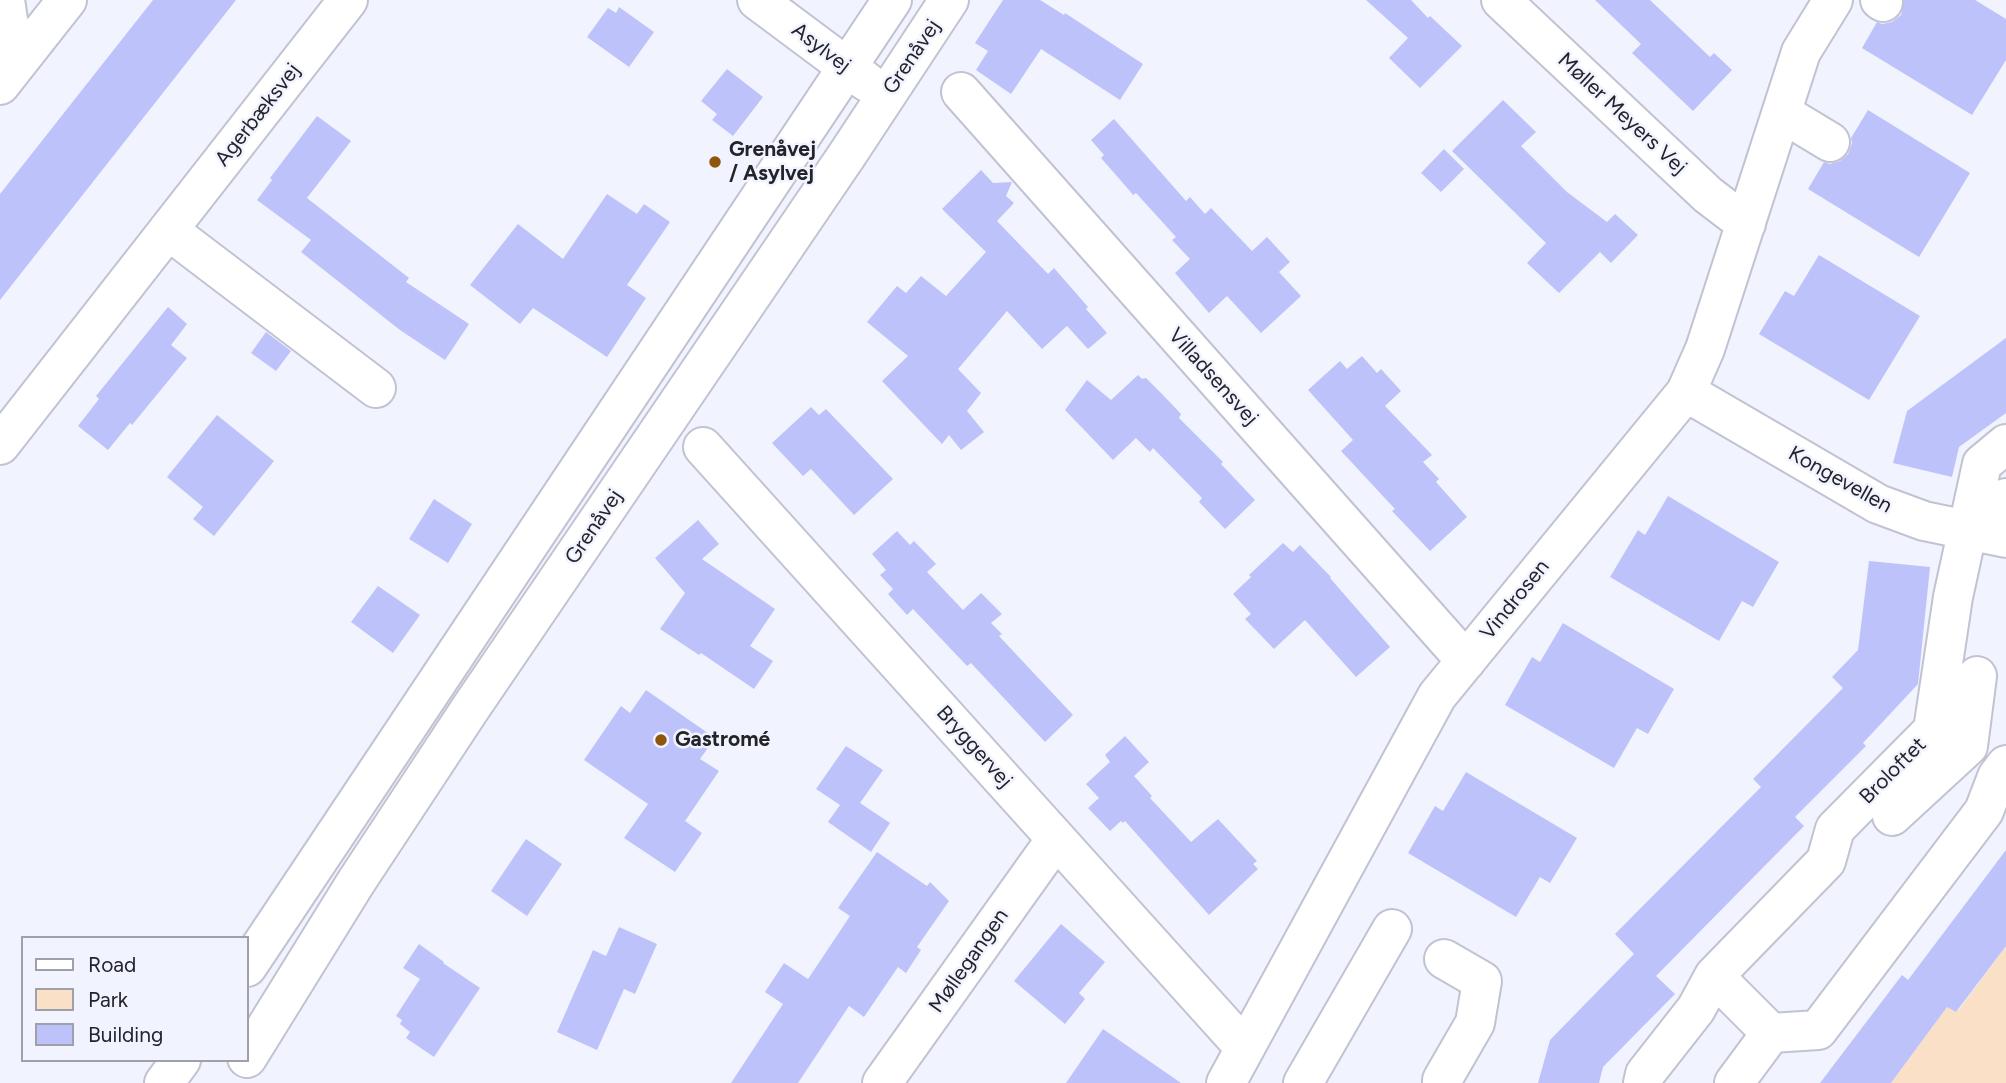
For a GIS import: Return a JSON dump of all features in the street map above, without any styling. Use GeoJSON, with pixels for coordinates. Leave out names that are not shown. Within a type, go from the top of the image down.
{"type":"FeatureCollection","features":[{"type":"Feature","properties":{"kind":"street"},"geometry":{"type":"LineString","coordinates":[[5,0],[10,73]]}},
{"type":"Feature","properties":{"kind":"street"},"geometry":{"type":"LineString","coordinates":[[10,73],[67,0]]}},
{"type":"Feature","properties":{"kind":"street","name":"Agerbæksvej"},"geometry":{"type":"LineString","coordinates":[[7,420],[168,230],[348,0]]}},
{"type":"Feature","properties":{"kind":"street","name":"Asylvej"},"geometry":{"type":"LineString","coordinates":[[757,0],[886,95]]}},
{"type":"Feature","properties":{"kind":"street"},"geometry":{"type":"LineString","coordinates":[[248,965],[892,0]]}},
{"type":"Feature","properties":{"kind":"street","name":"Grenåvej"},"geometry":{"type":"LineString","coordinates":[[248,1056],[356,882],[470,709],[949,0]]}},
{"type":"Feature","properties":{"kind":"street","name":"Møller Meyers Vej"},"geometry":{"type":"LineString","coordinates":[[1501,0],[1708,195],[1746,224]]}},
{"type":"Feature","properties":{"kind":"street","name":"Vindrosen"},"geometry":{"type":"LineString","coordinates":[[1235,1073],[1437,696],[1686,393],[1705,349],[1801,52],[1833,0]]}},
{"type":"Feature","properties":{"kind":"street","name":"Villadsensvej"},"geometry":{"type":"LineString","coordinates":[[961,92],[1466,661]]}},
{"type":"Feature","properties":{"kind":"street"},"geometry":{"type":"LineString","coordinates":[[1782,113],[1830,142]]}},
{"type":"Feature","properties":{"kind":"street"},"geometry":{"type":"LineString","coordinates":[[168,230],[376,388]]}},
{"type":"Feature","properties":{"kind":"street","name":"Kongevellen"},"geometry":{"type":"LineString","coordinates":[[1686,393],[1878,504],[1924,521],[1990,534]]}},
{"type":"Feature","properties":{"kind":"street","name":"Broloftet"},"geometry":{"type":"LineString","coordinates":[[1643,1083],[1645,1074],[1696,1009],[1714,976],[1826,861],[1835,830],[1933,730],[1953,597],[1990,534],[1982,464],[2006,444]]}},
{"type":"Feature","properties":{"kind":"street","name":"Bryggervej"},"geometry":{"type":"LineString","coordinates":[[703,447],[1056,839],[1235,1073]]}},
{"type":"Feature","properties":{"kind":"street"},"geometry":{"type":"LineString","coordinates":[[1990,534],[2006,498]]}},
{"type":"Feature","properties":{"kind":"street"},"geometry":{"type":"LineString","coordinates":[[1892,816],[1968,746],[1992,672],[1944,656]]}},
{"type":"Feature","properties":{"kind":"street"},"geometry":{"type":"LineString","coordinates":[[1714,976],[1771,1033],[1818,1030],[1984,811],[1997,777],[2006,765]]}},
{"type":"Feature","properties":{"kind":"street","name":"Møllegangen"},"geometry":{"type":"LineString","coordinates":[[882,1083],[1056,839]]}},
{"type":"Feature","properties":{"kind":"street"},"geometry":{"type":"LineString","coordinates":[[1303,1083],[1392,929]]}},
{"type":"Feature","properties":{"kind":"street"},"geometry":{"type":"LineString","coordinates":[[1442,1083],[1475,1023],[1482,981],[1444,959]]}},
{"type":"Feature","properties":{"kind":"street"},"geometry":{"type":"LineString","coordinates":[[1734,1083],[1771,1033]]}},
{"type":"Feature","properties":{"kind":"street"},"geometry":{"type":"LineString","coordinates":[[164,1083],[180,1062]]}},
{"type":"Feature","properties":{"kind":"street","name":"Grenåvej"},"geometry":{"type":"LineString","coordinates":[[231,1083],[244,1062]]}},
{"type":"Feature","properties":{"kind":"green space"},"geometry":{"type":"Polygon","coordinates":[[[2006,946],[2006,1083],[1891,1083],[1947,1007],[1957,1012],[2006,946]]]}},
{"type":"Feature","properties":{"kind":"building"},"geometry":{"type":"Polygon","coordinates":[[[153,0],[236,0],[0,300],[0,194],[153,0]]]}},
{"type":"Feature","properties":{"kind":"building"},"geometry":{"type":"Polygon","coordinates":[[[1003,0],[1040,0],[1064,15],[1065,13],[1143,64],[1120,100],[1041,49],[1011,94],[976,70],[988,51],[975,43],[1003,0]]]}},
{"type":"Feature","properties":{"kind":"building"},"geometry":{"type":"Polygon","coordinates":[[[1366,0],[1411,0],[1462,46],[1420,88],[1389,58],[1408,38],[1366,0]]]}},
{"type":"Feature","properties":{"kind":"building"},"geometry":{"type":"Polygon","coordinates":[[[1595,0],[1650,0],[1710,57],[1714,53],[1732,70],[1693,111],[1632,53],[1641,44],[1595,0]]]}},
{"type":"Feature","properties":{"kind":"building"},"geometry":{"type":"Polygon","coordinates":[[[1904,0],[1975,0],[2006,19],[2006,60],[1972,115],[1862,48],[1877,22],[1892,22],[1901,15],[1904,0]]]}},
{"type":"Feature","properties":{"kind":"building"},"geometry":{"type":"Polygon","coordinates":[[[619,7],[654,32],[629,67],[587,37],[608,8],[616,13],[619,7]]]}},
{"type":"Feature","properties":{"kind":"building"},"geometry":{"type":"Polygon","coordinates":[[[727,69],[763,97],[733,136],[712,120],[717,114],[701,101],[727,69]]]}},
{"type":"Feature","properties":{"kind":"building"},"geometry":{"type":"Polygon","coordinates":[[[1503,100],[1536,132],[1521,146],[1567,192],[1607,222],[1615,214],[1638,235],[1611,263],[1600,252],[1559,293],[1527,263],[1546,243],[1452,151],[1503,100]]]}},
{"type":"Feature","properties":{"kind":"building"},"geometry":{"type":"Polygon","coordinates":[[[1868,110],[1970,173],[1919,257],[1808,189],[1824,162],[1830,164],[1840,161],[1848,154],[1851,138],[1868,110]]]}},
{"type":"Feature","properties":{"kind":"building"},"geometry":{"type":"Polygon","coordinates":[[[317,116],[351,141],[307,198],[409,278],[406,282],[469,324],[445,360],[400,330],[301,252],[311,240],[257,200],[272,180],[270,178],[317,116]]]}},
{"type":"Feature","properties":{"kind":"building"},"geometry":{"type":"Polygon","coordinates":[[[1114,119],[1186,201],[1190,197],[1205,214],[1211,208],[1252,251],[1267,237],[1290,262],[1279,272],[1301,296],[1261,333],[1227,296],[1209,313],[1175,273],[1190,259],[1172,240],[1176,237],[1136,193],[1133,195],[1101,158],[1104,155],[1091,140],[1114,119]]]}},
{"type":"Feature","properties":{"kind":"building"},"geometry":{"type":"Polygon","coordinates":[[[1444,149],[1464,169],[1441,192],[1421,173],[1444,149]]]}},
{"type":"Feature","properties":{"kind":"building"},"geometry":{"type":"Polygon","coordinates":[[[981,170],[993,183],[1012,182],[1006,196],[1014,203],[997,221],[1048,274],[1054,268],[1107,333],[1088,349],[1067,326],[1042,349],[1007,311],[958,369],[981,393],[967,411],[984,432],[961,450],[949,435],[942,444],[882,381],[908,356],[867,322],[897,286],[906,293],[921,276],[946,296],[986,252],[942,209],[981,170]]]}},
{"type":"Feature","properties":{"kind":"building"},"geometry":{"type":"Polygon","coordinates":[[[607,194],[637,214],[644,204],[670,222],[627,285],[646,298],[607,357],[533,308],[520,324],[470,285],[518,224],[563,259],[607,194]]]}},
{"type":"Feature","properties":{"kind":"building"},"geometry":{"type":"Polygon","coordinates":[[[1819,255],[1920,316],[1869,400],[1759,334],[1785,291],[1794,296],[1819,255]]]}},
{"type":"Feature","properties":{"kind":"building"},"geometry":{"type":"Polygon","coordinates":[[[168,307],[187,324],[171,345],[187,358],[108,450],[78,426],[99,399],[96,396],[168,307]]]}},
{"type":"Feature","properties":{"kind":"building"},"geometry":{"type":"Polygon","coordinates":[[[266,332],[291,351],[276,371],[251,353],[266,332]]]}},
{"type":"Feature","properties":{"kind":"building"},"geometry":{"type":"Polygon","coordinates":[[[2006,338],[2006,413],[1959,447],[1952,477],[1893,463],[1907,411],[2006,338]]]}},
{"type":"Feature","properties":{"kind":"building"},"geometry":{"type":"Polygon","coordinates":[[[1362,356],[1377,373],[1381,369],[1401,391],[1385,406],[1432,455],[1423,462],[1439,479],[1436,482],[1467,517],[1430,551],[1341,451],[1353,440],[1308,390],[1340,361],[1347,369],[1362,356]]]}},
{"type":"Feature","properties":{"kind":"building"},"geometry":{"type":"Polygon","coordinates":[[[1138,375],[1142,379],[1146,378],[1181,414],[1179,418],[1223,462],[1221,464],[1255,500],[1225,529],[1199,502],[1202,498],[1153,448],[1150,452],[1136,438],[1113,460],[1065,410],[1087,380],[1111,400],[1138,375]]]}},
{"type":"Feature","properties":{"kind":"building"},"geometry":{"type":"Polygon","coordinates":[[[811,407],[819,415],[826,409],[893,479],[854,515],[811,469],[803,476],[772,443],[811,407]]]}},
{"type":"Feature","properties":{"kind":"building"},"geometry":{"type":"Polygon","coordinates":[[[217,415],[274,461],[214,536],[193,519],[203,507],[167,477],[217,415]]]}},
{"type":"Feature","properties":{"kind":"building"},"geometry":{"type":"Polygon","coordinates":[[[1668,496],[1779,562],[1753,607],[1742,601],[1719,641],[1610,577],[1638,530],[1645,535],[1668,496]]]}},
{"type":"Feature","properties":{"kind":"building"},"geometry":{"type":"Polygon","coordinates":[[[434,499],[472,524],[448,563],[409,539],[434,499]]]}},
{"type":"Feature","properties":{"kind":"building"},"geometry":{"type":"Polygon","coordinates":[[[698,520],[719,544],[702,559],[775,609],[750,646],[773,661],[754,689],[660,629],[685,593],[655,558],[698,520]]]}},
{"type":"Feature","properties":{"kind":"building"},"geometry":{"type":"Polygon","coordinates":[[[897,531],[910,545],[914,541],[936,564],[927,572],[963,610],[981,593],[1002,614],[991,623],[1002,634],[999,636],[1073,715],[1045,742],[971,663],[967,666],[913,609],[907,615],[888,594],[893,589],[880,575],[886,570],[872,554],[897,531]]]}},
{"type":"Feature","properties":{"kind":"building"},"geometry":{"type":"Polygon","coordinates":[[[1283,543],[1293,552],[1300,545],[1390,647],[1356,677],[1305,620],[1274,649],[1245,619],[1251,614],[1233,594],[1283,543]]]}},
{"type":"Feature","properties":{"kind":"building"},"geometry":{"type":"Polygon","coordinates":[[[1869,561],[1930,567],[1918,684],[1863,743],[1866,746],[1795,817],[1804,826],[1656,976],[1675,994],[1603,1067],[1599,1083],[1538,1083],[1550,1040],[1634,954],[1615,934],[1761,787],[1753,779],[1843,688],[1832,677],[1858,650],[1869,561]]]}},
{"type":"Feature","properties":{"kind":"building"},"geometry":{"type":"Polygon","coordinates":[[[378,586],[420,615],[393,653],[351,622],[378,586]]]}},
{"type":"Feature","properties":{"kind":"building"},"geometry":{"type":"Polygon","coordinates":[[[1563,623],[1674,689],[1648,734],[1637,728],[1614,768],[1505,705],[1532,657],[1540,662],[1563,623]]]}},
{"type":"Feature","properties":{"kind":"building"},"geometry":{"type":"Polygon","coordinates":[[[646,690],[715,738],[700,759],[719,771],[685,821],[702,833],[675,872],[624,838],[648,804],[584,760],[621,706],[630,713],[646,690]]]}},
{"type":"Feature","properties":{"kind":"building"},"geometry":{"type":"Polygon","coordinates":[[[1125,736],[1149,762],[1134,776],[1152,796],[1150,798],[1191,842],[1218,819],[1257,861],[1253,864],[1258,869],[1209,915],[1125,821],[1121,821],[1110,831],[1088,808],[1099,798],[1086,784],[1110,762],[1105,755],[1125,736]]]}},
{"type":"Feature","properties":{"kind":"building"},"geometry":{"type":"Polygon","coordinates":[[[846,746],[883,770],[860,803],[890,823],[871,852],[828,822],[840,805],[816,789],[846,746]]]}},
{"type":"Feature","properties":{"kind":"building"},"geometry":{"type":"Polygon","coordinates":[[[1466,772],[1577,838],[1550,883],[1540,877],[1516,917],[1408,853],[1435,806],[1443,811],[1466,772]]]}},
{"type":"Feature","properties":{"kind":"building"},"geometry":{"type":"Polygon","coordinates":[[[526,839],[562,864],[527,916],[491,891],[526,839]]]}},
{"type":"Feature","properties":{"kind":"building"},"geometry":{"type":"Polygon","coordinates":[[[2006,850],[2006,946],[1956,1012],[1947,1007],[1891,1083],[1820,1083],[1902,975],[1908,980],[2006,850]]]}},
{"type":"Feature","properties":{"kind":"building"},"geometry":{"type":"Polygon","coordinates":[[[877,852],[927,886],[930,882],[949,901],[917,947],[921,950],[906,973],[898,967],[864,1017],[849,1006],[798,1083],[731,1083],[783,1004],[765,992],[784,963],[808,979],[850,916],[838,908],[877,852]]]}},
{"type":"Feature","properties":{"kind":"building"},"geometry":{"type":"Polygon","coordinates":[[[1061,924],[1105,962],[1079,993],[1085,999],[1065,1024],[1014,981],[1061,924]]]}},
{"type":"Feature","properties":{"kind":"building"},"geometry":{"type":"Polygon","coordinates":[[[619,927],[657,944],[635,994],[624,989],[597,1050],[557,1032],[593,950],[606,956],[619,927]]]}},
{"type":"Feature","properties":{"kind":"building"},"geometry":{"type":"Polygon","coordinates":[[[419,944],[480,988],[434,1057],[406,1038],[410,1032],[400,1024],[402,1020],[396,1016],[420,979],[403,968],[419,944]]]}},
{"type":"Feature","properties":{"kind":"building"},"geometry":{"type":"Polygon","coordinates":[[[1103,1029],[1181,1083],[1066,1083],[1103,1029]]]}},
{"type":"Feature","properties":{"kind":"place","name":"Grenåvej / Asylvej"},"geometry":{"type":"Point","coordinates":[715,162]}},
{"type":"Feature","properties":{"kind":"place","name":"Gastromé"},"geometry":{"type":"Point","coordinates":[661,740]}}]}
